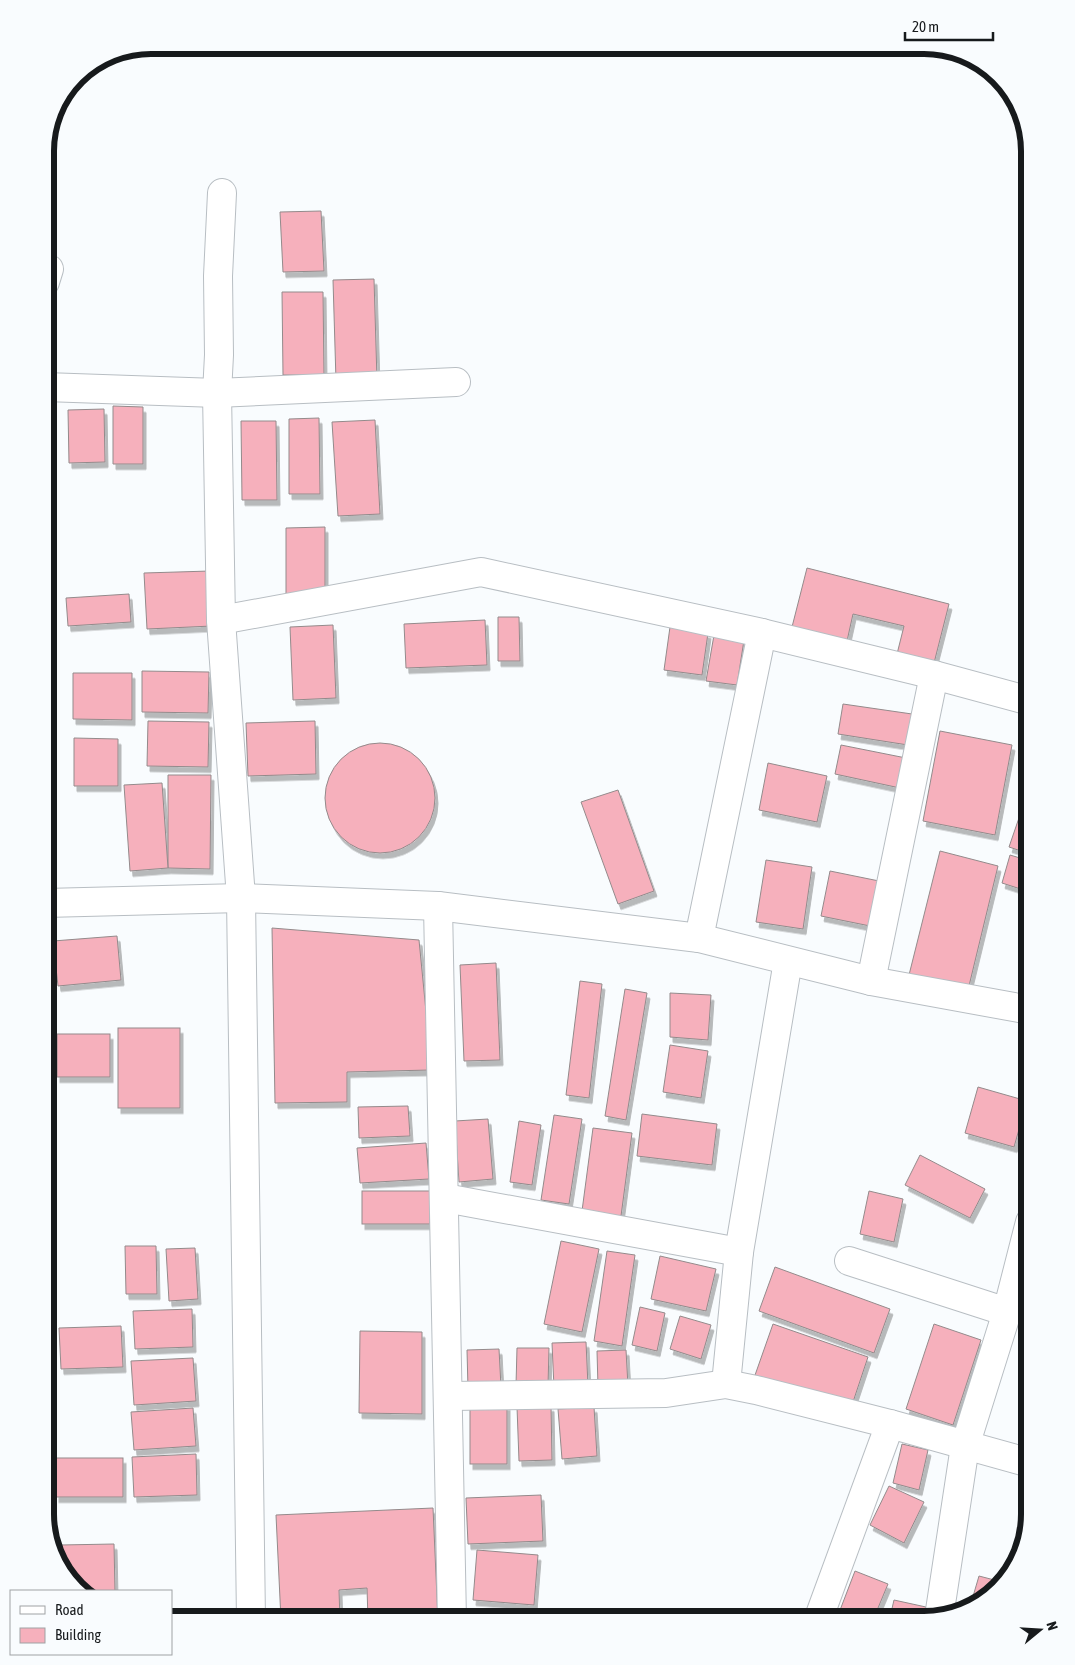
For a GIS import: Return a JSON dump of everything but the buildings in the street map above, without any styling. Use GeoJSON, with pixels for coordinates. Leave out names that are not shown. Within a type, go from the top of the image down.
{"type":"FeatureCollection","features":[{"type":"Feature","properties":{"kind":"street"},"geometry":{"type":"LineString","coordinates":[[222,193],[218,276],[220,355],[217,393],[221,620],[241,898],[251,1611]]}},
{"type":"Feature","properties":{"kind":"street"},"geometry":{"type":"LineString","coordinates":[[54,387],[217,393],[456,382]]}},
{"type":"Feature","properties":{"kind":"street"},"geometry":{"type":"LineString","coordinates":[[221,620],[481,572],[762,632],[1021,699]]}},
{"type":"Feature","properties":{"kind":"street"},"geometry":{"type":"LineString","coordinates":[[699,938],[762,632]]}},
{"type":"Feature","properties":{"kind":"street"},"geometry":{"type":"LineString","coordinates":[[871,981],[934,675]]}},
{"type":"Feature","properties":{"kind":"street"},"geometry":{"type":"LineString","coordinates":[[54,903],[241,898],[438,906],[699,938],[871,981],[1021,1008]]}},
{"type":"Feature","properties":{"kind":"street"},"geometry":{"type":"LineString","coordinates":[[438,906],[452,1611]]}},
{"type":"Feature","properties":{"kind":"street"},"geometry":{"type":"LineString","coordinates":[[726,1384],[739,1252],[788,961]]}},
{"type":"Feature","properties":{"kind":"street"},"geometry":{"type":"LineString","coordinates":[[445,1198],[739,1252]]}},
{"type":"Feature","properties":{"kind":"street"},"geometry":{"type":"LineString","coordinates":[[940,1610],[965,1446],[1007,1312],[1021,1257]]}},
{"type":"Feature","properties":{"kind":"street"},"geometry":{"type":"LineString","coordinates":[[849,1260],[1007,1312]]}},
{"type":"Feature","properties":{"kind":"street"},"geometry":{"type":"LineString","coordinates":[[448,1396],[666,1393],[726,1384],[770,1393],[890,1424],[1021,1461]]}},
{"type":"Feature","properties":{"kind":"street"},"geometry":{"type":"LineString","coordinates":[[821,1611],[890,1424]]}}]}
